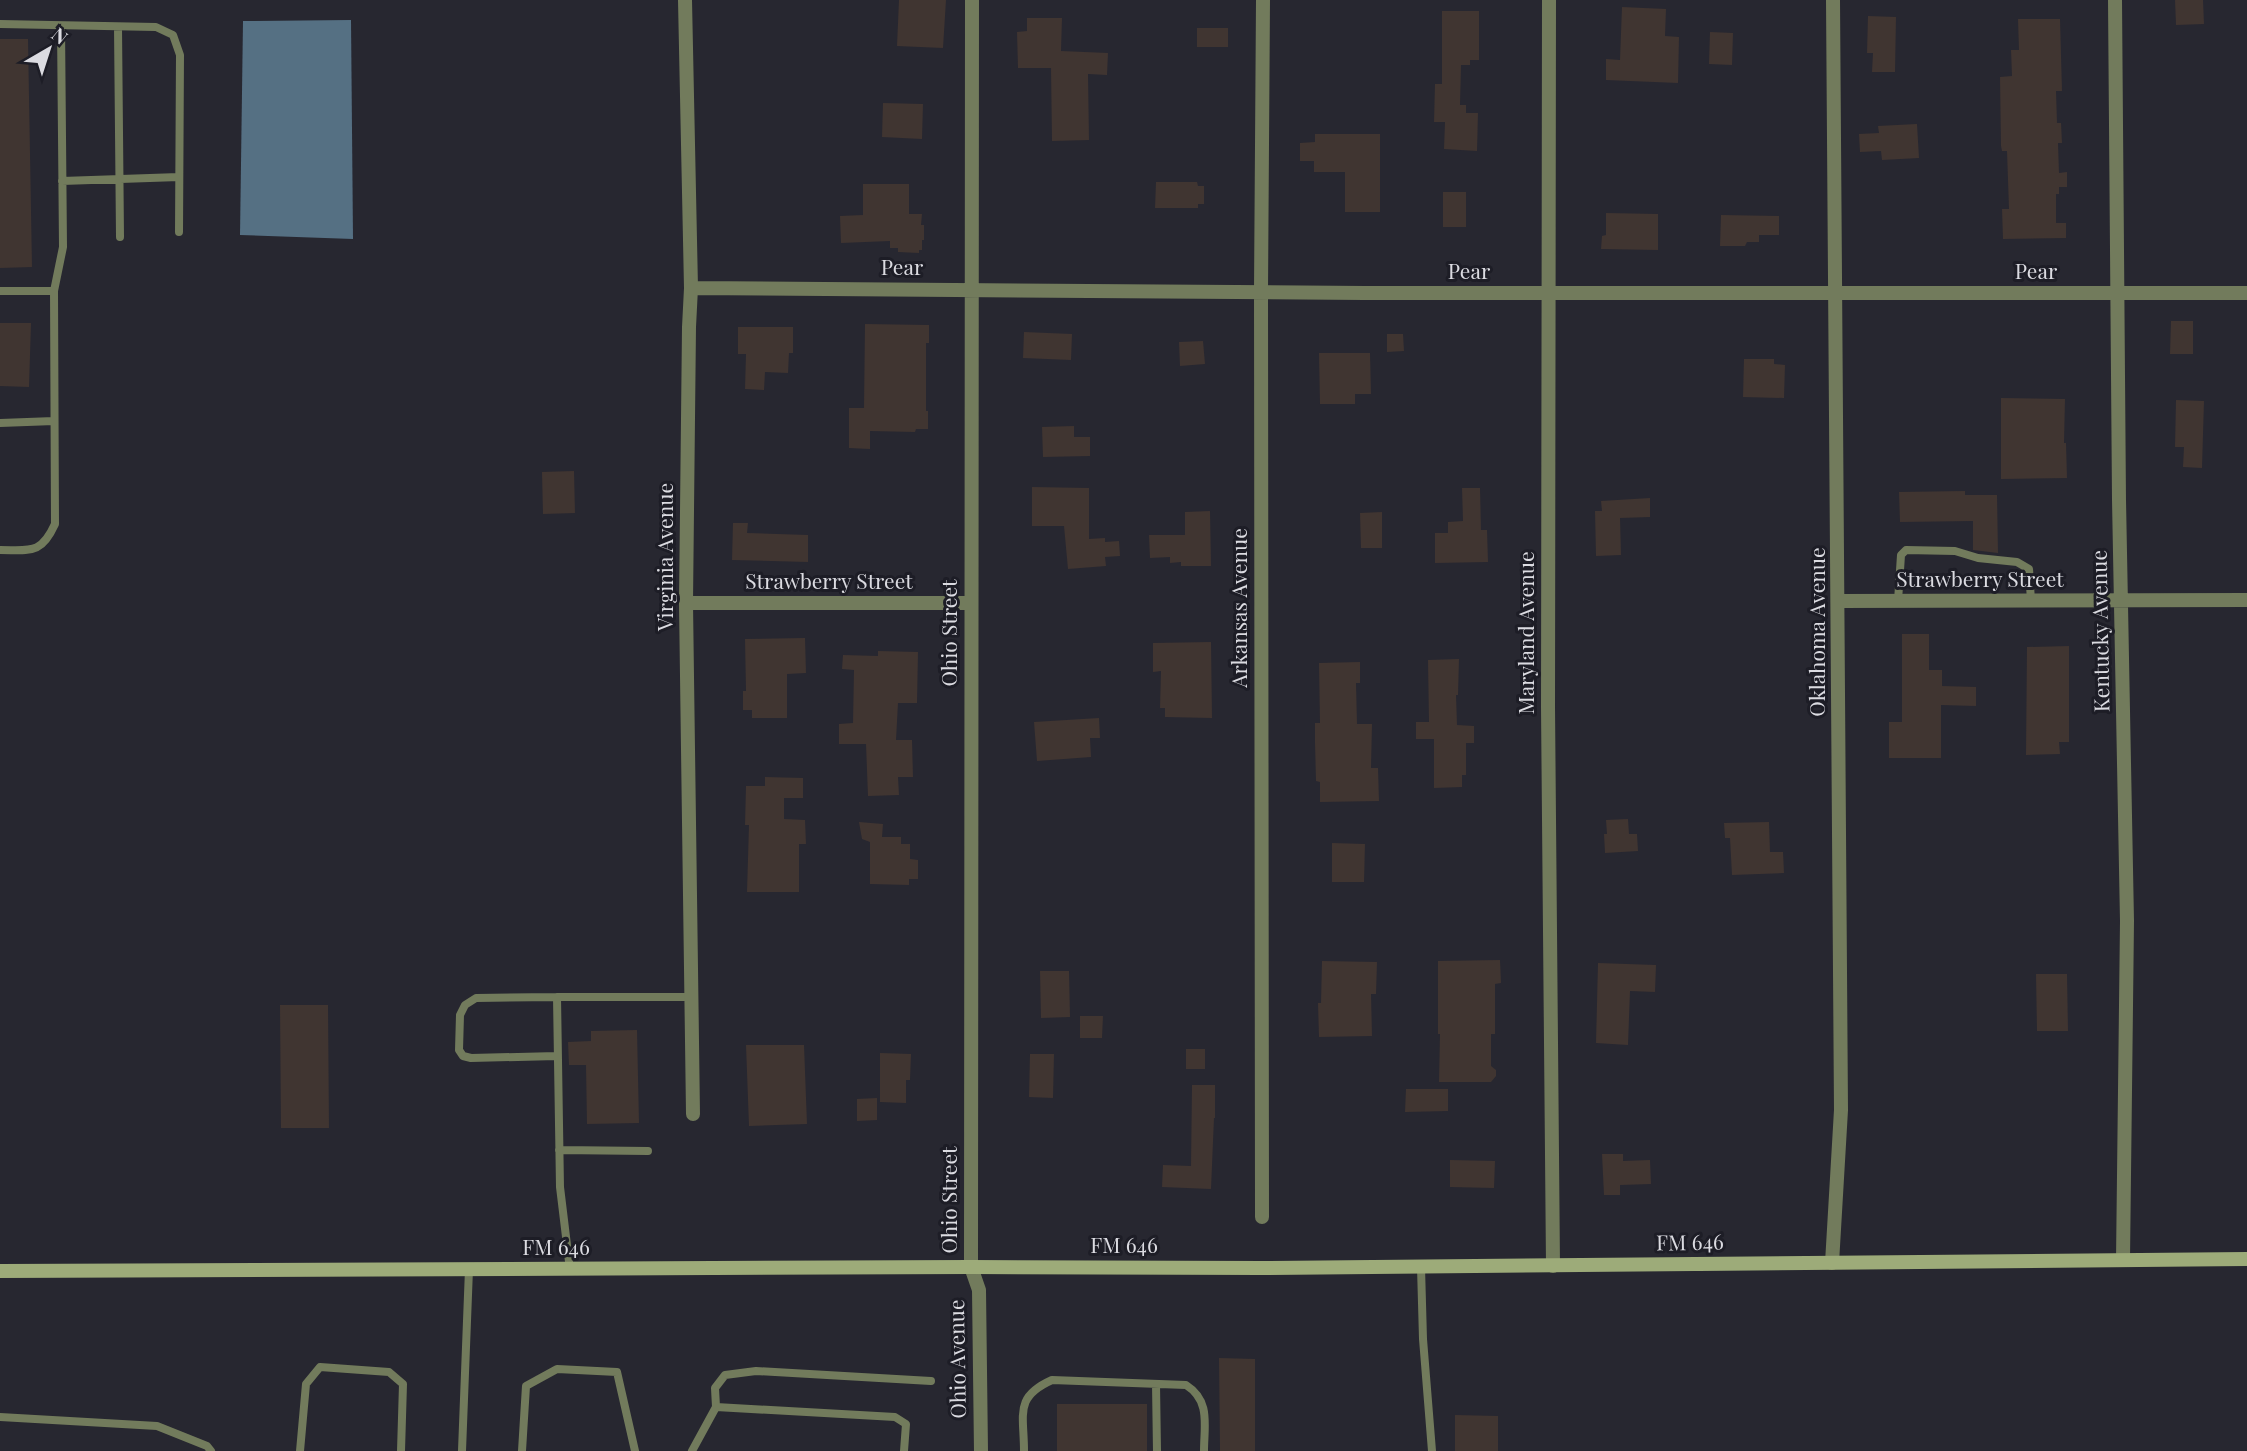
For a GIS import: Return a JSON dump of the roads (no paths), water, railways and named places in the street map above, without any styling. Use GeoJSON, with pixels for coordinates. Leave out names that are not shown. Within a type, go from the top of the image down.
{"type":"FeatureCollection","features":[{"type":"Feature","properties":{"kind":"main road","name":"FM 646"},"geometry":{"type":"LineString","coordinates":[[0,1271],[1422,1267],[2247,1259]]}},
{"type":"Feature","properties":{"kind":"street","name":"Virginia Avenue"},"geometry":{"type":"LineString","coordinates":[[685,0],[691,288],[687,603],[693,1114]]}},
{"type":"Feature","properties":{"kind":"street","name":"Ohio Street"},"geometry":{"type":"LineString","coordinates":[[971,1267],[972,0]]}},
{"type":"Feature","properties":{"kind":"street","name":"Arkansas Avenue"},"geometry":{"type":"LineString","coordinates":[[1262,1217],[1263,0]]}},
{"type":"Feature","properties":{"kind":"street","name":"Maryland Avenue"},"geometry":{"type":"LineString","coordinates":[[1549,0],[1548,707],[1553,1266]]}},
{"type":"Feature","properties":{"kind":"street","name":"Oklahoma Avenue"},"geometry":{"type":"LineString","coordinates":[[1832,1263],[1841,1110],[1833,0]]}},
{"type":"Feature","properties":{"kind":"street","name":"Kentucky Avenue"},"geometry":{"type":"LineString","coordinates":[[2115,0],[2127,921],[2123,1260]]}},
{"type":"Feature","properties":{"kind":"street","name":"Pear"},"geometry":{"type":"LineString","coordinates":[[691,288],[1548,293],[2247,293]]}},
{"type":"Feature","properties":{"kind":"street","name":"Strawberry Street"},"geometry":{"type":"LineString","coordinates":[[1839,601],[2247,600]]}},
{"type":"Feature","properties":{"kind":"street","name":"Strawberry Street"},"geometry":{"type":"LineString","coordinates":[[687,603],[971,603]]}},
{"type":"Feature","properties":{"kind":"street","name":"Ohio Avenue"},"geometry":{"type":"LineString","coordinates":[[971,1267],[979,1290],[981,1451]]}},
{"type":"Feature","properties":{"kind":"lane"},"geometry":{"type":"LineString","coordinates":[[0,24],[156,27],[173,35],[180,55],[179,232]]}},
{"type":"Feature","properties":{"kind":"lane"},"geometry":{"type":"LineString","coordinates":[[0,550],[33,550],[47,541],[55,524],[54,291],[63,247],[61,26]]}},
{"type":"Feature","properties":{"kind":"lane"},"geometry":{"type":"LineString","coordinates":[[118,27],[120,237]]}},
{"type":"Feature","properties":{"kind":"lane"},"geometry":{"type":"LineString","coordinates":[[62,181],[179,177]]}},
{"type":"Feature","properties":{"kind":"lane"},"geometry":{"type":"LineString","coordinates":[[0,291],[54,291]]}},
{"type":"Feature","properties":{"kind":"lane"},"geometry":{"type":"LineString","coordinates":[[0,423],[54,421]]}},
{"type":"Feature","properties":{"kind":"lane"},"geometry":{"type":"LineString","coordinates":[[1898,601],[1901,555],[1906,550],[1955,551],[1978,558],[2017,562],[2029,569],[2031,601]]}},
{"type":"Feature","properties":{"kind":"lane"},"geometry":{"type":"LineString","coordinates":[[557,1056],[463,1056],[459,1050],[460,1015],[465,1005],[476,998],[692,998]]}},
{"type":"Feature","properties":{"kind":"lane"},"geometry":{"type":"LineString","coordinates":[[557,998],[560,1187],[570,1270]]}},
{"type":"Feature","properties":{"kind":"lane"},"geometry":{"type":"LineString","coordinates":[[559,1150],[648,1151]]}},
{"type":"Feature","properties":{"kind":"lane"},"geometry":{"type":"LineString","coordinates":[[1422,1267],[1423,1339],[1432,1451]]}},
{"type":"Feature","properties":{"kind":"lane"},"geometry":{"type":"LineString","coordinates":[[462,1451],[469,1269]]}},
{"type":"Feature","properties":{"kind":"lane"},"geometry":{"type":"LineString","coordinates":[[300,1451],[306,1384],[320,1367],[389,1372],[403,1384],[401,1451]]}},
{"type":"Feature","properties":{"kind":"lane"},"geometry":{"type":"LineString","coordinates":[[522,1451],[526,1386],[557,1369],[617,1372],[635,1451]]}},
{"type":"Feature","properties":{"kind":"lane"},"geometry":{"type":"LineString","coordinates":[[692,1451],[716,1407],[715,1388],[725,1376],[756,1371],[930,1381]]}},
{"type":"Feature","properties":{"kind":"lane"},"geometry":{"type":"LineString","coordinates":[[1024,1451],[1024,1402],[1034,1388],[1052,1380],[1186,1385],[1199,1394],[1204,1408],[1204,1451]]}},
{"type":"Feature","properties":{"kind":"lane"},"geometry":{"type":"LineString","coordinates":[[1156,1384],[1157,1451]]}},
{"type":"Feature","properties":{"kind":"lane"},"geometry":{"type":"LineString","coordinates":[[716,1407],[895,1417],[906,1424],[904,1451]]}},
{"type":"Feature","properties":{"kind":"lane"},"geometry":{"type":"LineString","coordinates":[[0,1417],[157,1426],[207,1446],[211,1451]]}},
{"type":"Feature","properties":{"kind":"water"},"geometry":{"type":"Polygon","coordinates":[[[351,20],[353,239],[240,235],[243,21],[351,20]]]}}]}
